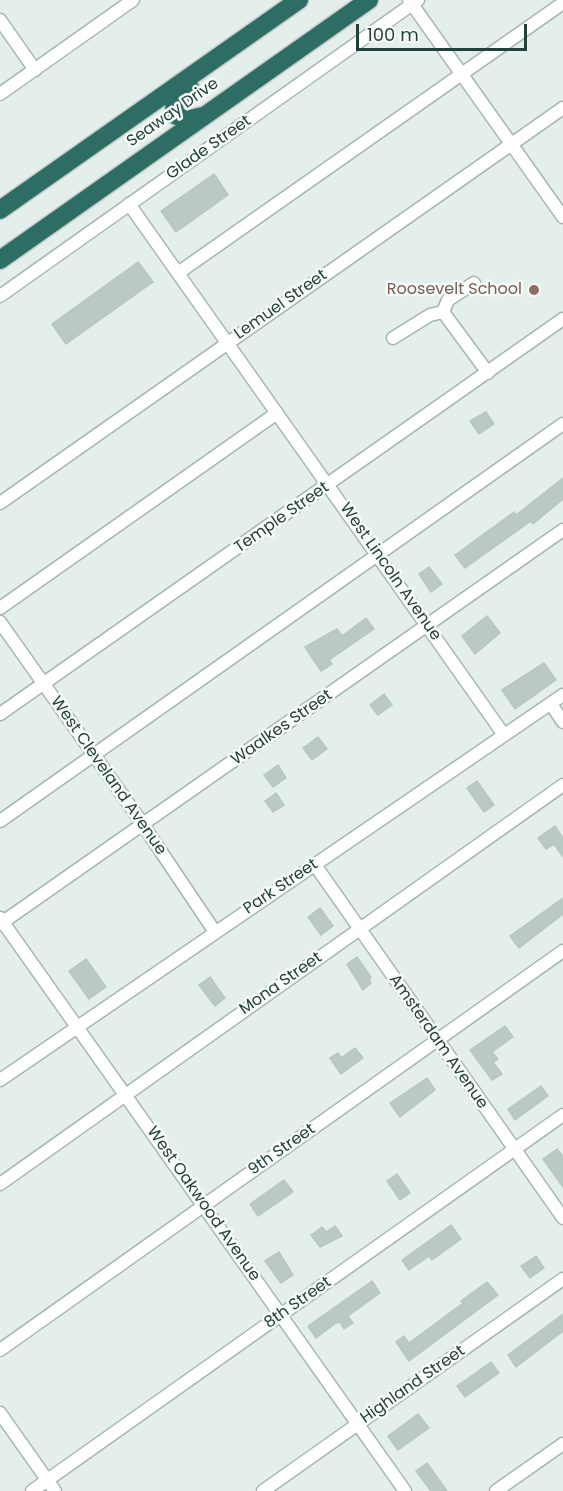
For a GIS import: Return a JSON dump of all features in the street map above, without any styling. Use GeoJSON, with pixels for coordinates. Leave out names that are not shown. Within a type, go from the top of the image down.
{"type":"FeatureCollection","features":[{"type":"Feature","properties":{"kind":"highway","name":"Seaway Drive"},"geometry":{"type":"LineString","coordinates":[[0,210],[299,0]]}},
{"type":"Feature","properties":{"kind":"highway"},"geometry":{"type":"LineString","coordinates":[[203,116],[181,119],[175,115],[174,102],[314,0]]}},
{"type":"Feature","properties":{"kind":"highway"},"geometry":{"type":"LineString","coordinates":[[253,81],[290,46],[354,0]]}},
{"type":"Feature","properties":{"kind":"highway","name":"Seaway Drive"},"geometry":{"type":"LineString","coordinates":[[0,260],[369,0]]}},
{"type":"Feature","properties":{"kind":"street"},"geometry":{"type":"LineString","coordinates":[[0,94],[133,0]]}},
{"type":"Feature","properties":{"kind":"street"},"geometry":{"type":"LineString","coordinates":[[413,1],[461,74],[562,214]]}},
{"type":"Feature","properties":{"kind":"street","name":"Glade Street"},"geometry":{"type":"LineString","coordinates":[[0,296],[413,1]]}},
{"type":"Feature","properties":{"kind":"street"},"geometry":{"type":"LineString","coordinates":[[178,273],[563,3]]}},
{"type":"Feature","properties":{"kind":"street"},"geometry":{"type":"LineString","coordinates":[[0,20],[35,70]]}},
{"type":"Feature","properties":{"kind":"street","name":"Lemuel Street"},"geometry":{"type":"LineString","coordinates":[[0,503],[563,108]]}},
{"type":"Feature","properties":{"kind":"street","name":"West Lincoln Avenue"},"geometry":{"type":"LineString","coordinates":[[129,204],[504,735]]}},
{"type":"Feature","properties":{"kind":"street"},"geometry":{"type":"LineString","coordinates":[[443,312],[448,300],[474,283]]}},
{"type":"Feature","properties":{"kind":"street"},"geometry":{"type":"LineString","coordinates":[[393,338],[430,315],[443,312]]}},
{"type":"Feature","properties":{"kind":"street"},"geometry":{"type":"LineString","coordinates":[[443,312],[488,373]]}},
{"type":"Feature","properties":{"kind":"street","name":"Temple Street"},"geometry":{"type":"LineString","coordinates":[[0,714],[329,486],[563,320]]}},
{"type":"Feature","properties":{"kind":"street"},"geometry":{"type":"LineString","coordinates":[[0,608],[277,414]]}},
{"type":"Feature","properties":{"kind":"street"},"geometry":{"type":"LineString","coordinates":[[0,820],[563,424]]}},
{"type":"Feature","properties":{"kind":"street","name":"Waalkes Street"},"geometry":{"type":"LineString","coordinates":[[1,921],[144,825],[563,530]]}},
{"type":"Feature","properties":{"kind":"street","name":"West Cleveland Avenue"},"geometry":{"type":"LineString","coordinates":[[0,622],[144,825],[215,932]]}},
{"type":"Feature","properties":{"kind":"street","name":"Park Street"},"geometry":{"type":"LineString","coordinates":[[0,1080],[563,695]]}},
{"type":"Feature","properties":{"kind":"street"},"geometry":{"type":"LineString","coordinates":[[551,704],[563,722]]}},
{"type":"Feature","properties":{"kind":"street","name":"Mona Street"},"geometry":{"type":"LineString","coordinates":[[0,1184],[563,785]]}},
{"type":"Feature","properties":{"kind":"street","name":"Amsterdam Avenue"},"geometry":{"type":"LineString","coordinates":[[315,865],[563,1218]]}},
{"type":"Feature","properties":{"kind":"street","name":"West Oakwood Avenue"},"geometry":{"type":"LineString","coordinates":[[1,921],[405,1491]]}},
{"type":"Feature","properties":{"kind":"street","name":"9th Street"},"geometry":{"type":"LineString","coordinates":[[0,1350],[563,951]]}},
{"type":"Feature","properties":{"kind":"street","name":"8th Street"},"geometry":{"type":"LineString","coordinates":[[32,1491],[563,1115]]}},
{"type":"Feature","properties":{"kind":"street","name":"Highland Street"},"geometry":{"type":"LineString","coordinates":[[263,1491],[563,1279]]}},
{"type":"Feature","properties":{"kind":"street"},"geometry":{"type":"LineString","coordinates":[[0,1413],[55,1491]]}},
{"type":"Feature","properties":{"kind":"street"},"geometry":{"type":"LineString","coordinates":[[496,1491],[563,1444]]}},
{"type":"Feature","properties":{"kind":"building"},"geometry":{"type":"Polygon","coordinates":[[[214,174],[228,195],[176,232],[161,211],[214,174]]]}},
{"type":"Feature","properties":{"kind":"building"},"geometry":{"type":"Polygon","coordinates":[[[138,262],[153,282],[66,344],[52,324],[138,262]]]}},
{"type":"Feature","properties":{"kind":"building"},"geometry":{"type":"Polygon","coordinates":[[[486,412],[494,424],[479,434],[470,421],[486,412]]]}},
{"type":"Feature","properties":{"kind":"building"},"geometry":{"type":"Polygon","coordinates":[[[563,478],[563,499],[533,524],[531,521],[465,568],[455,555],[514,512],[516,515],[563,478]]]}},
{"type":"Feature","properties":{"kind":"building"},"geometry":{"type":"Polygon","coordinates":[[[429,567],[442,584],[431,592],[419,574],[429,567]]]}},
{"type":"Feature","properties":{"kind":"building"},"geometry":{"type":"Polygon","coordinates":[[[487,616],[500,633],[475,654],[462,636],[487,616]]]}},
{"type":"Feature","properties":{"kind":"building"},"geometry":{"type":"Polygon","coordinates":[[[366,618],[374,629],[329,660],[332,664],[321,671],[305,647],[337,629],[342,636],[366,618]]]}},
{"type":"Feature","properties":{"kind":"building"},"geometry":{"type":"Polygon","coordinates":[[[544,663],[556,680],[515,709],[502,690],[544,663]]]}},
{"type":"Feature","properties":{"kind":"building"},"geometry":{"type":"Polygon","coordinates":[[[384,694],[392,705],[378,715],[370,705],[384,694]]]}},
{"type":"Feature","properties":{"kind":"building"},"geometry":{"type":"Polygon","coordinates":[[[318,737],[327,749],[312,760],[303,748],[318,737]]]}},
{"type":"Feature","properties":{"kind":"building"},"geometry":{"type":"Polygon","coordinates":[[[278,765],[286,778],[273,787],[264,775],[278,765]]]}},
{"type":"Feature","properties":{"kind":"building"},"geometry":{"type":"Polygon","coordinates":[[[477,781],[494,805],[484,812],[467,788],[477,781]]]}},
{"type":"Feature","properties":{"kind":"building"},"geometry":{"type":"Polygon","coordinates":[[[276,793],[284,805],[273,812],[265,801],[276,793]]]}},
{"type":"Feature","properties":{"kind":"building"},"geometry":{"type":"Polygon","coordinates":[[[555,826],[563,838],[563,857],[554,844],[546,849],[538,838],[555,826]]]}},
{"type":"Feature","properties":{"kind":"building"},"geometry":{"type":"Polygon","coordinates":[[[563,898],[563,914],[519,948],[510,936],[563,898]]]}},
{"type":"Feature","properties":{"kind":"building"},"geometry":{"type":"Polygon","coordinates":[[[320,908],[333,926],[321,935],[308,917],[320,908]]]}},
{"type":"Feature","properties":{"kind":"building"},"geometry":{"type":"Polygon","coordinates":[[[357,957],[371,977],[369,979],[371,983],[363,990],[347,964],[357,957]]]}},
{"type":"Feature","properties":{"kind":"building"},"geometry":{"type":"Polygon","coordinates":[[[86,959],[106,987],[89,999],[69,971],[86,959]]]}},
{"type":"Feature","properties":{"kind":"building"},"geometry":{"type":"Polygon","coordinates":[[[210,977],[225,998],[215,1006],[199,985],[210,977]]]}},
{"type":"Feature","properties":{"kind":"building"},"geometry":{"type":"Polygon","coordinates":[[[505,1026],[513,1037],[492,1052],[498,1059],[493,1062],[502,1074],[492,1080],[470,1050],[505,1026]]]}},
{"type":"Feature","properties":{"kind":"building"},"geometry":{"type":"Polygon","coordinates":[[[355,1048],[363,1058],[341,1074],[330,1058],[338,1053],[341,1058],[355,1048]]]}},
{"type":"Feature","properties":{"kind":"building"},"geometry":{"type":"Polygon","coordinates":[[[427,1078],[435,1090],[400,1117],[390,1103],[427,1078]]]}},
{"type":"Feature","properties":{"kind":"building"},"geometry":{"type":"Polygon","coordinates":[[[541,1086],[548,1096],[515,1120],[508,1109],[541,1086]]]}},
{"type":"Feature","properties":{"kind":"building"},"geometry":{"type":"Polygon","coordinates":[[[557,1149],[563,1156],[563,1187],[543,1159],[557,1149]]]}},
{"type":"Feature","properties":{"kind":"building"},"geometry":{"type":"Polygon","coordinates":[[[397,1174],[410,1193],[400,1200],[387,1181],[397,1174]]]}},
{"type":"Feature","properties":{"kind":"building"},"geometry":{"type":"Polygon","coordinates":[[[284,1180],[293,1192],[258,1216],[250,1204],[284,1180]]]}},
{"type":"Feature","properties":{"kind":"building"},"geometry":{"type":"Polygon","coordinates":[[[451,1225],[461,1239],[432,1260],[429,1256],[409,1270],[402,1260],[451,1225]]]}},
{"type":"Feature","properties":{"kind":"building"},"geometry":{"type":"Polygon","coordinates":[[[335,1226],[342,1236],[320,1247],[311,1235],[322,1227],[326,1232],[335,1226]]]}},
{"type":"Feature","properties":{"kind":"building"},"geometry":{"type":"Polygon","coordinates":[[[279,1252],[293,1275],[281,1283],[265,1261],[279,1252]]]}},
{"type":"Feature","properties":{"kind":"building"},"geometry":{"type":"Polygon","coordinates":[[[536,1256],[544,1268],[530,1278],[521,1266],[536,1256]]]}},
{"type":"Feature","properties":{"kind":"building"},"geometry":{"type":"Polygon","coordinates":[[[372,1281],[380,1293],[348,1316],[353,1323],[344,1329],[340,1322],[336,1323],[316,1338],[308,1326],[372,1281]]]}},
{"type":"Feature","properties":{"kind":"building"},"geometry":{"type":"Polygon","coordinates":[[[487,1282],[498,1295],[409,1361],[396,1342],[404,1336],[409,1343],[487,1282]]]}},
{"type":"Feature","properties":{"kind":"building"},"geometry":{"type":"Polygon","coordinates":[[[563,1314],[563,1331],[516,1367],[508,1355],[563,1314]]]}},
{"type":"Feature","properties":{"kind":"building"},"geometry":{"type":"Polygon","coordinates":[[[491,1362],[499,1373],[465,1397],[457,1386],[491,1362]]]}},
{"type":"Feature","properties":{"kind":"building"},"geometry":{"type":"Polygon","coordinates":[[[418,1414],[429,1428],[398,1450],[388,1436],[418,1414]]]}},
{"type":"Feature","properties":{"kind":"building"},"geometry":{"type":"Polygon","coordinates":[[[427,1463],[447,1491],[431,1491],[416,1471],[427,1463]]]}},
{"type":"Feature","properties":{"kind":"place","name":"Roosevelt School"},"geometry":{"type":"Point","coordinates":[534,290]}}]}
